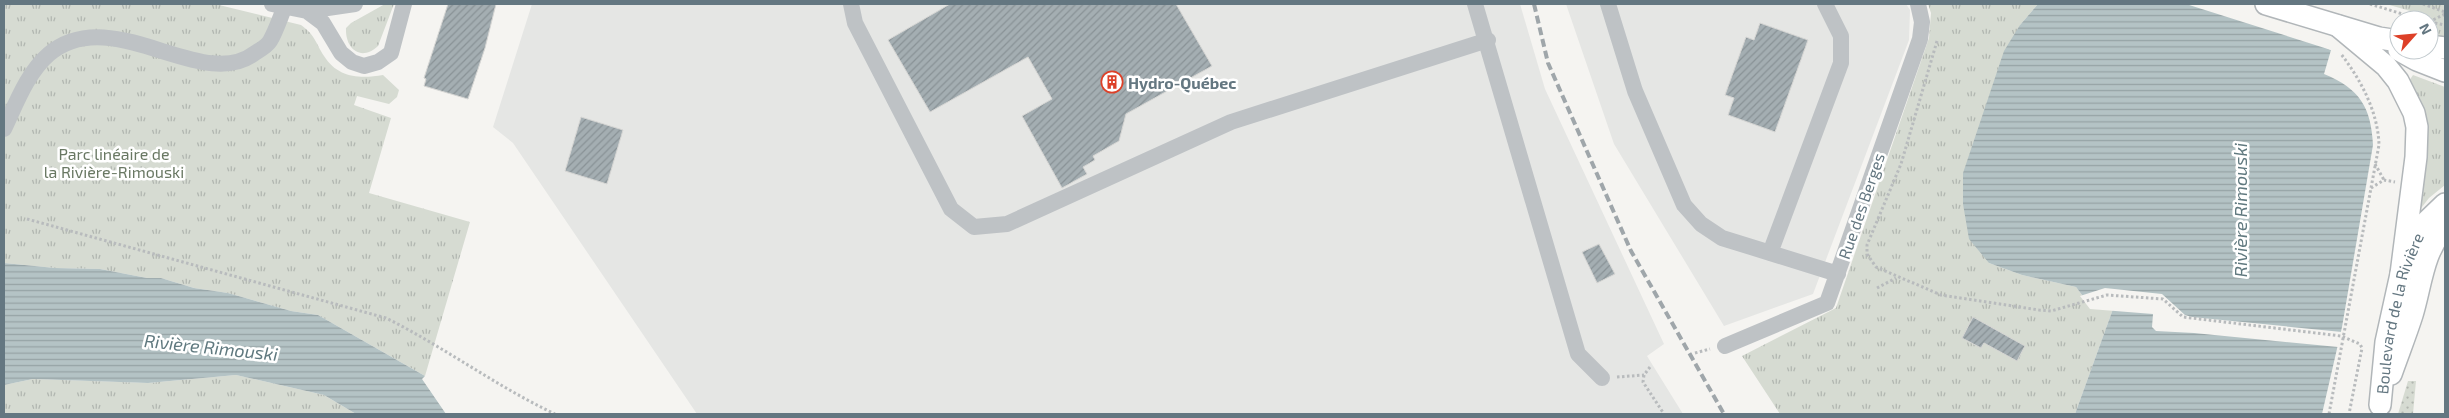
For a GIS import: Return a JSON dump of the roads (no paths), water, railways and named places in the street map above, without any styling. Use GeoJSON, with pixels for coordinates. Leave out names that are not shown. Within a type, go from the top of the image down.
{"type":"FeatureCollection","features":[{"type":"Feature","properties":{"kind":"main road"},"geometry":{"type":"LineString","coordinates":[[2266,4],[2389,40]]}},
{"type":"Feature","properties":{"kind":"main road"},"geometry":{"type":"LineString","coordinates":[[2338,26],[2386,66],[2403,89],[2414,113],[2417,127],[2416,157],[2400,274]]}},
{"type":"Feature","properties":{"kind":"main road"},"geometry":{"type":"LineString","coordinates":[[2417,60],[2445,71]]}},
{"type":"Feature","properties":{"kind":"main road","name":"Boulevard de la Rivière"},"geometry":{"type":"LineString","coordinates":[[2378,410],[2386,342],[2400,274],[2420,228],[2445,204]]}},
{"type":"Feature","properties":{"kind":"main road","name":"Boulevard de la Rivière"},"geometry":{"type":"LineString","coordinates":[[2378,410],[2412,314],[2425,263],[2438,236],[2445,228]]}},
{"type":"Feature","properties":{"kind":"street"},"geometry":{"type":"LineString","coordinates":[[4,129],[28,80],[49,54],[69,43],[93,36],[127,41],[220,66],[245,61],[269,43],[279,5],[307,11],[356,4]]}},
{"type":"Feature","properties":{"kind":"street"},"geometry":{"type":"LineString","coordinates":[[307,11],[323,23],[341,53],[352,62],[364,66],[378,62],[391,53],[404,4]]}},
{"type":"Feature","properties":{"kind":"street"},"geometry":{"type":"LineString","coordinates":[[851,4],[855,24],[951,210],[974,226],[1006,224],[1231,122],[1488,40]]}},
{"type":"Feature","properties":{"kind":"street"},"geometry":{"type":"LineString","coordinates":[[1475,4],[1488,40],[1578,354],[1602,378]]}},
{"type":"Feature","properties":{"kind":"street"},"geometry":{"type":"LineString","coordinates":[[1608,4],[1635,92],[1684,205],[1701,224],[1722,238],[1838,274]]}},
{"type":"Feature","properties":{"kind":"street"},"geometry":{"type":"LineString","coordinates":[[1770,253],[1840,63],[1841,36],[1825,4]]}},
{"type":"Feature","properties":{"kind":"street","name":"Rue des Berges"},"geometry":{"type":"LineString","coordinates":[[1725,346],[1827,303],[1920,39],[1922,22],[1918,4]]}},
{"type":"Feature","properties":{"kind":"water","name":"Rivière Rimouski"},"geometry":{"type":"Polygon","coordinates":[[[2038,4],[2322,4],[2317,44],[2331,50],[2324,74],[2347,86],[2361,101],[2370,120],[2373,145],[2342,327],[2322,414],[2075,414],[2113,309],[2091,307],[2076,287],[2022,275],[1989,263],[1969,239],[1963,204],[1963,173],[2004,51],[2020,25],[2038,4]]]}},
{"type":"Feature","properties":{"kind":"water","name":"Rivière Rimouski"},"geometry":{"type":"Polygon","coordinates":[[[4,263],[55,268],[100,269],[147,278],[161,278],[194,288],[228,293],[291,311],[318,315],[425,376],[422,379],[446,414],[356,414],[324,395],[236,375],[148,383],[33,379],[4,385],[4,263]]]}},
{"type":"Feature","properties":{"kind":"railway"},"geometry":{"type":"LineString","coordinates":[[1534,4],[1548,63],[1631,251],[1724,414]]}},
{"type":"Feature","properties":{"kind":"place","name":"Hydro-Québec"},"geometry":{"type":"Point","coordinates":[1112,82]}},
{"type":"Feature","properties":{"kind":"park label","name":"Parc linéaire de la Rivière-Rimouski"},"geometry":{"type":"Point","coordinates":[114,162]}}]}
